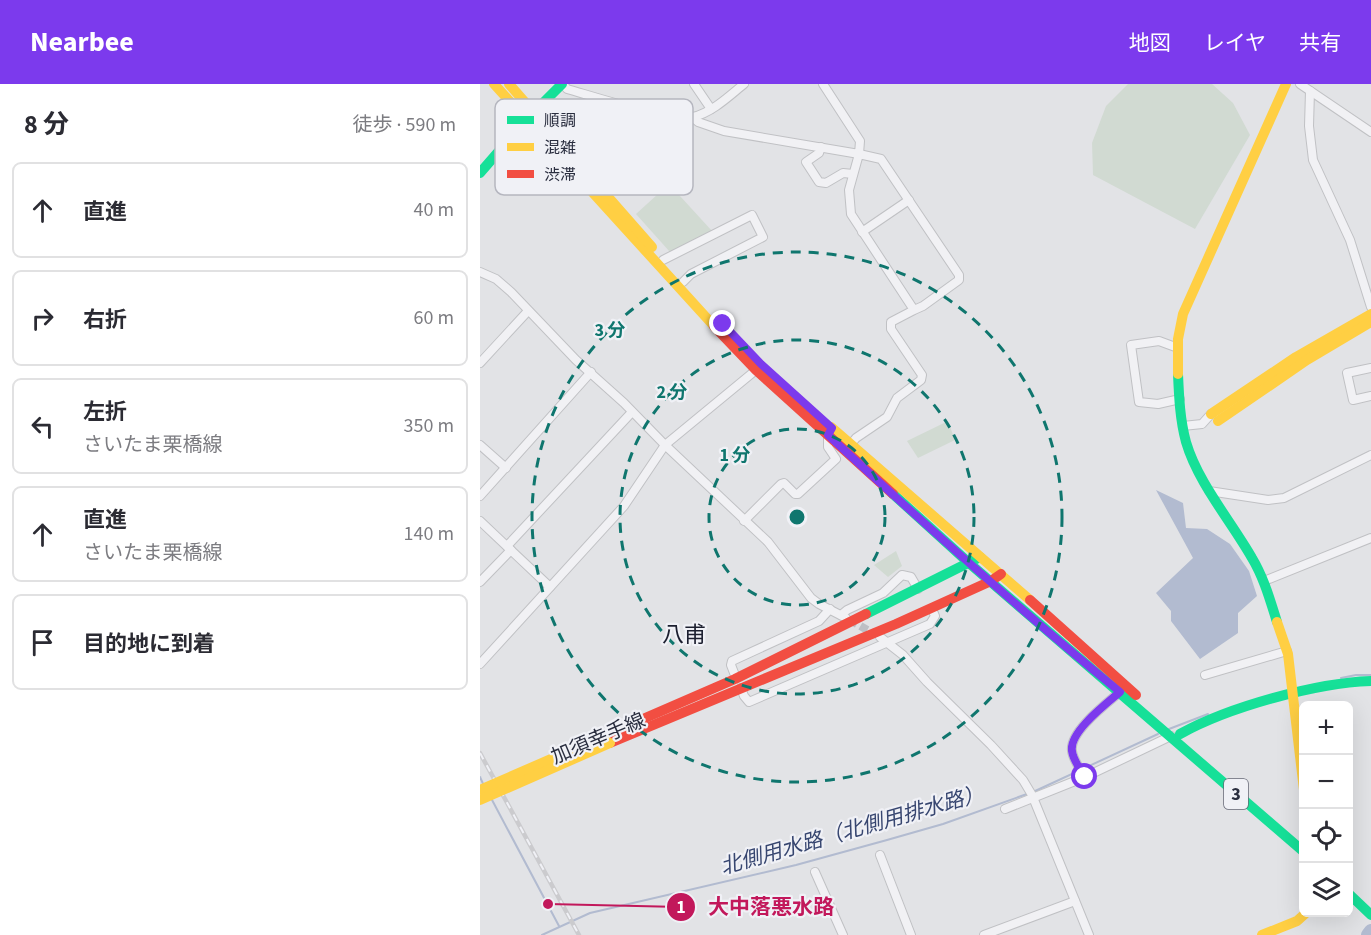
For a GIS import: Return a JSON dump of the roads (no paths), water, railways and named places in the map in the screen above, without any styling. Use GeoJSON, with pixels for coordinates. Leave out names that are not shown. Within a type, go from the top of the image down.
{"type":"FeatureCollection","features":[{"type":"Feature","properties":{"kind":"main road","name":"3"},"geometry":{"type":"LineString","coordinates":[[494,84],[511,99]]}},
{"type":"Feature","properties":{"kind":"main road","name":"3"},"geometry":{"type":"LineString","coordinates":[[509,84],[519,99]]}},
{"type":"Feature","properties":{"kind":"main road"},"geometry":{"type":"LineString","coordinates":[[547,99],[562,84]]}},
{"type":"Feature","properties":{"kind":"main road"},"geometry":{"type":"LineString","coordinates":[[1286,84],[1183,314],[1178,348],[1180,399],[1186,442],[1195,466],[1209,491],[1264,581],[1287,651],[1300,755]]}},
{"type":"Feature","properties":{"kind":"main road"},"geometry":{"type":"LineString","coordinates":[[480,173],[495,156]]}},
{"type":"Feature","properties":{"kind":"main road","name":"3"},"geometry":{"type":"LineString","coordinates":[[599,195],[697,308],[756,370],[830,432],[851,444],[1001,574],[1299,847]]}},
{"type":"Feature","properties":{"kind":"main road","name":"3"},"geometry":{"type":"LineString","coordinates":[[606,195],[683,282],[761,364],[969,563],[1120,692],[1171,731],[1299,838]]}},
{"type":"Feature","properties":{"kind":"main road"},"geometry":{"type":"LineString","coordinates":[[1214,417],[1296,357],[1371,314]]}},
{"type":"Feature","properties":{"kind":"main road"},"geometry":{"type":"LineString","coordinates":[[1214,417],[1371,322]]}},
{"type":"Feature","properties":{"kind":"main road"},"geometry":{"type":"LineString","coordinates":[[738,683],[980,557]]}},
{"type":"Feature","properties":{"kind":"main road"},"geometry":{"type":"LineString","coordinates":[[738,683],[888,629],[991,581],[1001,574]]}},
{"type":"Feature","properties":{"kind":"main road"},"geometry":{"type":"LineString","coordinates":[[1171,731],[1292,691],[1352,681],[1371,681]]}},
{"type":"Feature","properties":{"kind":"main road","name":"加須幸手線"},"geometry":{"type":"LineString","coordinates":[[480,800],[717,687],[738,683]]}},
{"type":"Feature","properties":{"kind":"main road","name":"加須幸手線"},"geometry":{"type":"LineString","coordinates":[[480,790],[698,704],[738,683]]}},
{"type":"Feature","properties":{"kind":"main road"},"geometry":{"type":"LineString","coordinates":[[1353,889],[1365,902],[1371,915]]}},
{"type":"Feature","properties":{"kind":"main road"},"geometry":{"type":"LineString","coordinates":[[1262,935],[1301,917]]}},
{"type":"Feature","properties":{"kind":"street"},"geometry":{"type":"LineString","coordinates":[[562,84],[567,89],[606,99]]}},
{"type":"Feature","properties":{"kind":"street"},"geometry":{"type":"LineString","coordinates":[[694,84],[711,109]]}},
{"type":"Feature","properties":{"kind":"street"},"geometry":{"type":"LineString","coordinates":[[744,84],[711,109],[693,117],[698,122],[724,131],[859,153],[881,159],[959,275],[959,280],[923,306],[891,322],[891,329],[921,375],[921,380],[897,398],[887,417],[856,438],[851,444]]}},
{"type":"Feature","properties":{"kind":"street"},"geometry":{"type":"LineString","coordinates":[[824,84],[860,141],[849,190],[851,214],[914,310]]}},
{"type":"Feature","properties":{"kind":"street"},"geometry":{"type":"LineString","coordinates":[[1300,84],[1371,132]]}},
{"type":"Feature","properties":{"kind":"street"},"geometry":{"type":"LineString","coordinates":[[1310,91],[1309,126],[1313,160],[1350,240],[1371,307]]}},
{"type":"Feature","properties":{"kind":"street"},"geometry":{"type":"LineString","coordinates":[[821,147],[819,153],[806,162],[819,182],[826,183],[843,172],[853,174]]}},
{"type":"Feature","properties":{"kind":"street"},"geometry":{"type":"LineString","coordinates":[[862,232],[909,200]]}},
{"type":"Feature","properties":{"kind":"street"},"geometry":{"type":"LineString","coordinates":[[663,260],[752,215],[763,237],[691,274],[683,282]]}},
{"type":"Feature","properties":{"kind":"street"},"geometry":{"type":"LineString","coordinates":[[480,272],[496,279],[576,360],[768,543],[811,598],[844,616],[847,610],[883,592],[902,575],[911,577],[918,589]]}},
{"type":"Feature","properties":{"kind":"street"},"geometry":{"type":"LineString","coordinates":[[480,363],[528,311]]}},
{"type":"Feature","properties":{"kind":"street"},"geometry":{"type":"LineString","coordinates":[[1178,348],[1160,341],[1131,345],[1139,402],[1158,404],[1180,399]]}},
{"type":"Feature","properties":{"kind":"street"},"geometry":{"type":"LineString","coordinates":[[1371,368],[1347,373],[1353,400],[1371,396]]}},
{"type":"Feature","properties":{"kind":"street"},"geometry":{"type":"LineString","coordinates":[[480,664],[624,506],[664,445],[756,370]]}},
{"type":"Feature","properties":{"kind":"street"},"geometry":{"type":"LineString","coordinates":[[480,496],[591,372]]}},
{"type":"Feature","properties":{"kind":"street"},"geometry":{"type":"LineString","coordinates":[[480,582],[632,412]]}},
{"type":"Feature","properties":{"kind":"street"},"geometry":{"type":"LineString","coordinates":[[1183,426],[1202,424],[1214,417]]}},
{"type":"Feature","properties":{"kind":"street"},"geometry":{"type":"LineString","coordinates":[[744,521],[781,484],[784,483],[795,494],[798,494],[836,459],[828,447],[830,432]]}},
{"type":"Feature","properties":{"kind":"street"},"geometry":{"type":"LineString","coordinates":[[480,445],[506,468]]}},
{"type":"Feature","properties":{"kind":"street"},"geometry":{"type":"LineString","coordinates":[[1209,491],[1268,500],[1284,498],[1371,454]]}},
{"type":"Feature","properties":{"kind":"street"},"geometry":{"type":"LineString","coordinates":[[480,521],[550,587]]}},
{"type":"Feature","properties":{"kind":"street"},"geometry":{"type":"LineString","coordinates":[[1264,581],[1371,538]]}},
{"type":"Feature","properties":{"kind":"street"},"geometry":{"type":"LineString","coordinates":[[830,609],[819,621],[732,661],[731,665],[738,683],[749,702],[884,639],[930,624],[935,616],[932,609]]}},
{"type":"Feature","properties":{"kind":"street"},"geometry":{"type":"LineString","coordinates":[[884,639],[991,745],[1031,794],[1089,935]]}},
{"type":"Feature","properties":{"kind":"street"},"geometry":{"type":"LineString","coordinates":[[1205,675],[1287,651]]}},
{"type":"Feature","properties":{"kind":"street"},"geometry":{"type":"LineString","coordinates":[[1085,777],[1075,759],[1072,750],[1073,741],[1085,723],[1120,692]]}},
{"type":"Feature","properties":{"kind":"street"},"geometry":{"type":"LineString","coordinates":[[1005,809],[1031,794],[1085,777],[1171,731]]}},
{"type":"Feature","properties":{"kind":"street"},"geometry":{"type":"LineString","coordinates":[[880,855],[911,935]]}},
{"type":"Feature","properties":{"kind":"street"},"geometry":{"type":"LineString","coordinates":[[815,872],[843,935]]}},
{"type":"Feature","properties":{"kind":"street"},"geometry":{"type":"LineString","coordinates":[[984,935],[1075,901]]}},
{"type":"Feature","properties":{"kind":"water"},"geometry":{"type":"Polygon","coordinates":[[[1156,490],[1183,503],[1186,528],[1207,529],[1230,544],[1249,571],[1257,596],[1238,613],[1238,633],[1200,659],[1171,621],[1171,611],[1156,593],[1193,558],[1156,490]]]}},
{"type":"Feature","properties":{"kind":"waterway","name":"北側用水路（北側用排水路）"},"geometry":{"type":"LineString","coordinates":[[1341,678],[1371,675]]}},
{"type":"Feature","properties":{"kind":"waterway","name":"北側用水路（北側用排水路）"},"geometry":{"type":"LineString","coordinates":[[1169,729],[1208,714]]}},
{"type":"Feature","properties":{"kind":"waterway","name":"北側用水路（北側用排水路）"},"geometry":{"type":"LineString","coordinates":[[1033,792],[1158,734]]}},
{"type":"Feature","properties":{"kind":"waterway"},"geometry":{"type":"LineString","coordinates":[[480,777],[484,786]]}},
{"type":"Feature","properties":{"kind":"waterway","name":"北側用水路（北側用排水路）"},"geometry":{"type":"LineString","coordinates":[[542,935],[590,913],[796,865],[943,824],[1027,794]]}},
{"type":"Feature","properties":{"kind":"waterway"},"geometry":{"type":"LineString","coordinates":[[491,798],[559,926]]}},
{"type":"Feature","properties":{"kind":"waterway"},"geometry":{"type":"LineString","coordinates":[[1368,935],[1371,931]]}},
{"type":"Feature","properties":{"kind":"tunnel"},"geometry":{"type":"LineString","coordinates":[[850,620],[876,635]]}},
{"type":"Feature","properties":{"kind":"railway"},"geometry":{"type":"LineString","coordinates":[[480,753],[579,935]]}},
{"type":"Feature","properties":{"kind":"place","name":"大中落悪水路"},"geometry":{"type":"Point","coordinates":[548,904]}},
{"type":"Feature","properties":{"kind":"district","name":"八甫"},"geometry":{"type":"Point","coordinates":[684,634]}}]}
